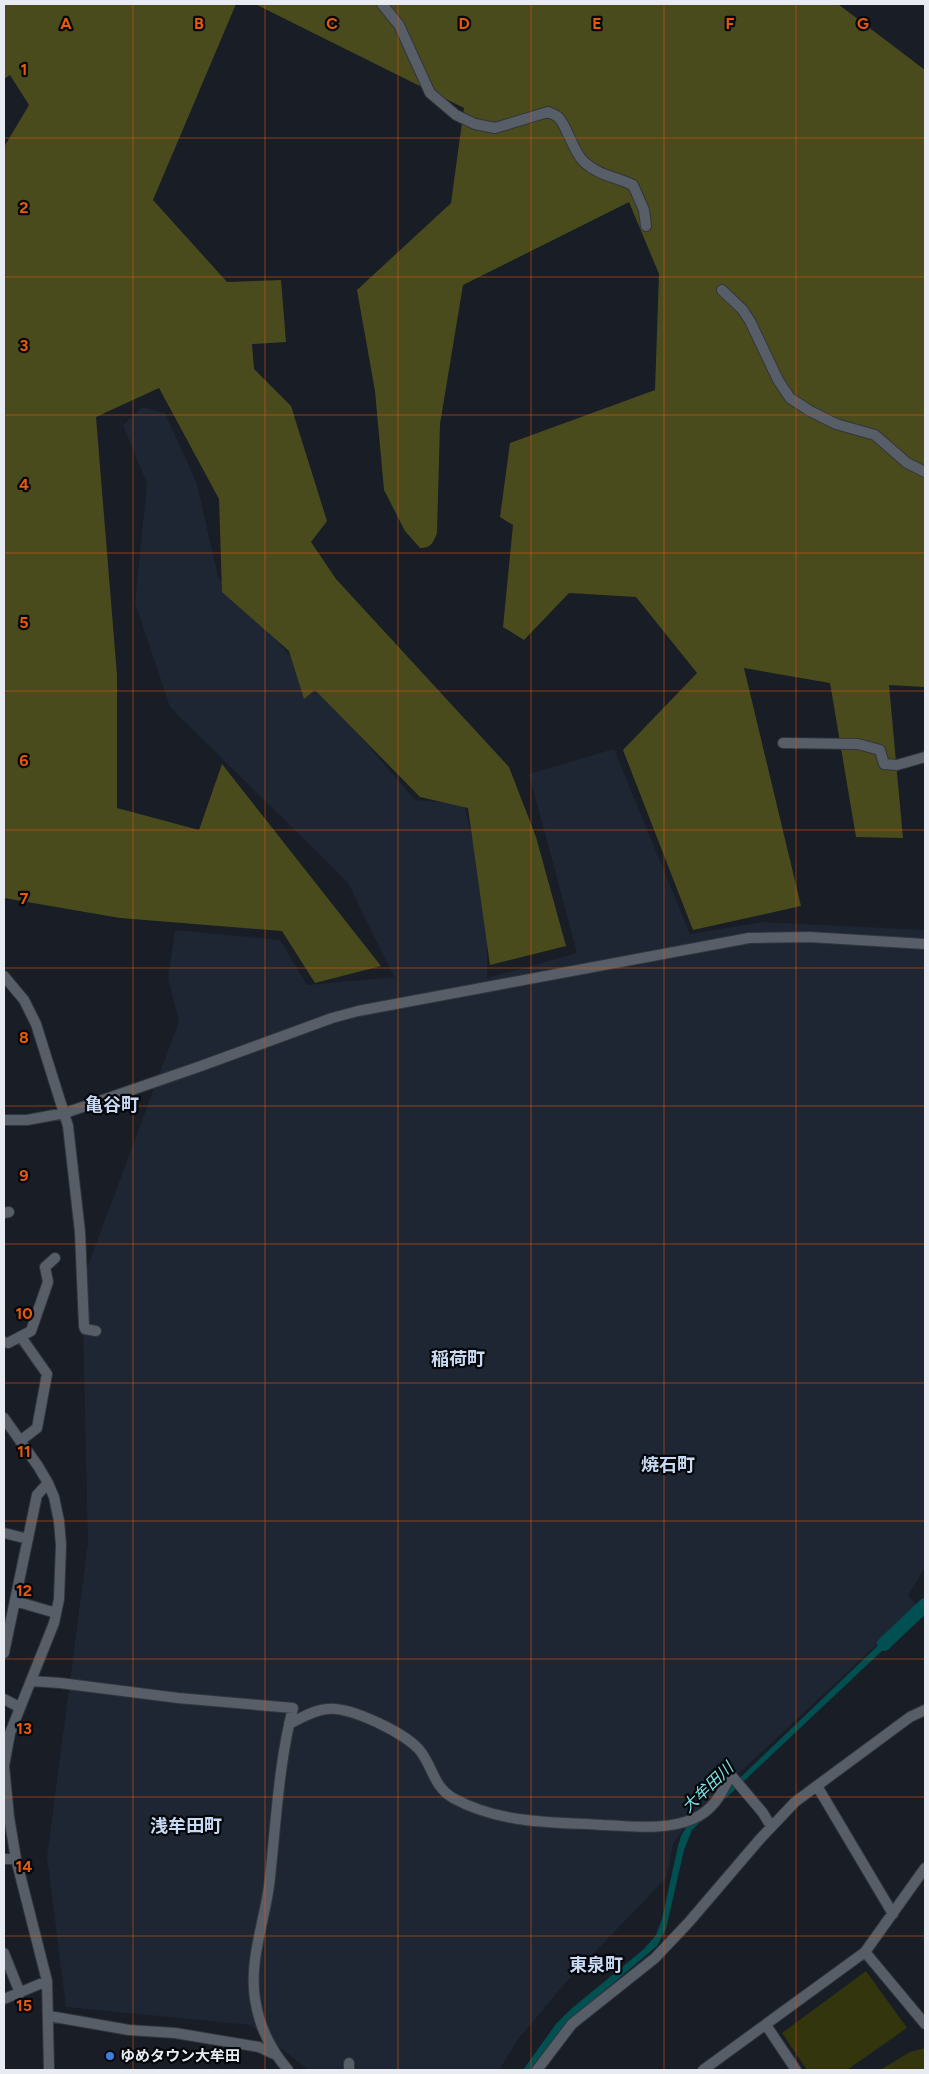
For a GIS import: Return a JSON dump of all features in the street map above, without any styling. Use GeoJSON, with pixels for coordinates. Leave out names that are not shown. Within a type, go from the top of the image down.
{"type":"FeatureCollection","features":[{"type":"Feature","properties":{"kind":"street"},"geometry":{"type":"LineString","coordinates":[[382,4],[399,25],[430,93],[456,116],[475,124],[495,128],[548,112],[559,118],[573,147],[583,161],[598,173],[617,177],[633,185],[644,210],[646,226]]}},
{"type":"Feature","properties":{"kind":"street"},"geometry":{"type":"LineString","coordinates":[[722,290],[742,309],[750,321],[778,380],[790,398],[836,424],[875,435],[907,463],[925,472]]}},
{"type":"Feature","properties":{"kind":"street"},"geometry":{"type":"LineString","coordinates":[[783,744],[858,744],[880,750],[884,764],[897,766],[915,759],[925,758]]}},
{"type":"Feature","properties":{"kind":"street"},"geometry":{"type":"LineString","coordinates":[[4,1120],[27,1120],[64,1113],[332,1018],[358,1011],[749,938],[810,937],[925,944]]}},
{"type":"Feature","properties":{"kind":"street"},"geometry":{"type":"LineString","coordinates":[[4,976],[24,1000],[36,1024],[68,1126],[80,1232],[84,1326],[85,1329],[96,1332]]}},
{"type":"Feature","properties":{"kind":"street"},"geometry":{"type":"LineString","coordinates":[[4,1342],[8,1343],[31,1331],[48,1282],[45,1267],[56,1258]]}},
{"type":"Feature","properties":{"kind":"street"},"geometry":{"type":"LineString","coordinates":[[20,1441],[38,1428],[46,1374],[21,1337]]}},
{"type":"Feature","properties":{"kind":"street"},"geometry":{"type":"LineString","coordinates":[[4,1418],[48,1483],[54,1497],[59,1520],[61,1545],[62,1565],[56,1613],[48,1642],[19,1707],[10,1733],[4,1766],[8,1817],[16,1859],[48,1981],[49,2070]]}},
{"type":"Feature","properties":{"kind":"street"},"geometry":{"type":"LineString","coordinates":[[4,1653],[37,1495],[48,1483]]}},
{"type":"Feature","properties":{"kind":"street"},"geometry":{"type":"LineString","coordinates":[[4,1533],[28,1539]]}},
{"type":"Feature","properties":{"kind":"street"},"geometry":{"type":"LineString","coordinates":[[14,1601],[56,1613]]}},
{"type":"Feature","properties":{"kind":"street"},"geometry":{"type":"LineString","coordinates":[[31,1681],[178,1698],[293,1708],[289,1724],[268,1888],[253,1971],[255,1998],[261,2025],[274,2054],[288,2070]]}},
{"type":"Feature","properties":{"kind":"street"},"geometry":{"type":"LineString","coordinates":[[4,1699],[19,1707]]}},
{"type":"Feature","properties":{"kind":"street"},"geometry":{"type":"LineString","coordinates":[[289,1724],[328,1708],[361,1715],[405,1738],[416,1746],[422,1753],[438,1787],[451,1797],[499,1816],[551,1823],[647,1827],[671,1826],[694,1819],[714,1806],[731,1775],[763,1813],[769,1823]]}},
{"type":"Feature","properties":{"kind":"street"},"geometry":{"type":"LineString","coordinates":[[537,2070],[555,2043],[572,2024],[655,1958],[794,1802],[910,1717],[925,1710]]}},
{"type":"Feature","properties":{"kind":"street"},"geometry":{"type":"LineString","coordinates":[[817,1786],[893,1914]]}},
{"type":"Feature","properties":{"kind":"street"},"geometry":{"type":"LineString","coordinates":[[4,1859],[16,1859]]}},
{"type":"Feature","properties":{"kind":"street"},"geometry":{"type":"LineString","coordinates":[[703,2070],[865,1952],[925,1868]]}},
{"type":"Feature","properties":{"kind":"street"},"geometry":{"type":"LineString","coordinates":[[865,1952],[925,2024]]}},
{"type":"Feature","properties":{"kind":"street"},"geometry":{"type":"LineString","coordinates":[[4,1953],[20,1993]]}},
{"type":"Feature","properties":{"kind":"street"},"geometry":{"type":"LineString","coordinates":[[4,1999],[48,1981]]}},
{"type":"Feature","properties":{"kind":"street"},"geometry":{"type":"LineString","coordinates":[[49,2016],[129,2030],[175,2033],[259,2048],[274,2054]]}},
{"type":"Feature","properties":{"kind":"street"},"geometry":{"type":"LineString","coordinates":[[766,2025],[796,2070]]}},
{"type":"Feature","properties":{"kind":"shaded area"},"geometry":{"type":"Polygon","coordinates":[[[4,4],[236,4],[153,200],[227,282],[281,280],[286,342],[252,344],[254,369],[291,406],[327,521],[311,542],[336,579],[509,767],[536,837],[566,946],[490,965],[468,808],[420,797],[315,690],[304,699],[289,651],[222,592],[219,499],[159,388],[96,417],[117,675],[117,808],[199,830],[222,764],[381,966],[315,983],[282,931],[120,918],[4,898],[4,147],[29,105],[10,75],[4,79],[4,4]]]}},
{"type":"Feature","properties":{"kind":"shaded area"},"geometry":{"type":"Polygon","coordinates":[[[255,4],[838,4],[925,70],[925,687],[889,685],[903,838],[856,837],[830,683],[744,668],[801,906],[693,930],[623,750],[697,673],[636,597],[569,593],[524,640],[503,627],[513,525],[500,517],[510,443],[655,390],[659,274],[629,202],[463,285],[440,424],[437,533],[431,544],[420,548],[405,531],[384,490],[375,391],[357,290],[451,203],[464,108],[255,4]]]}},
{"type":"Feature","properties":{"kind":"shaded area"},"geometry":{"type":"Polygon","coordinates":[[[142,407],[165,413],[197,484],[218,577],[305,672],[415,800],[464,804],[487,901],[487,978],[577,953],[529,774],[614,749],[690,934],[763,922],[925,930],[925,1567],[908,1596],[918,1606],[690,1819],[673,1844],[667,1877],[568,1980],[519,2038],[499,2070],[309,2070],[250,2025],[66,2007],[47,1857],[88,1543],[82,1282],[179,1021],[168,979],[175,930],[280,940],[307,985],[394,977],[348,883],[170,707],[135,603],[147,484],[123,425],[142,407]]]}},
{"type":"Feature","properties":{"kind":"shaded area"},"geometry":{"type":"Polygon","coordinates":[[[904,1630],[692,1830],[684,1850],[666,1929],[657,1946],[578,2013],[562,2029],[532,2070],[523,2070],[556,2024],[571,2009],[644,1949],[656,1935],[662,1919],[678,1846],[688,1824],[744,1774],[891,1633],[904,1630]]]}},
{"type":"Feature","properties":{"kind":"shaded area"},"geometry":{"type":"Polygon","coordinates":[[[866,1971],[907,2028],[847,2070],[807,2070],[782,2033],[866,1971]]]}},
{"type":"Feature","properties":{"kind":"shaded area"},"geometry":{"type":"Polygon","coordinates":[[[925,2048],[925,2070],[880,2070],[910,2052],[925,2048]]]}},
{"type":"Feature","properties":{"kind":"waterway","name":"大牟田川"},"geometry":{"type":"LineString","coordinates":[[884,1644],[925,1605]]}},
{"type":"Feature","properties":{"kind":"place","name":"ゆめタウン大牟田"},"geometry":{"type":"Point","coordinates":[110,2056]}},
{"type":"Feature","properties":{"kind":"district","name":"亀谷町"},"geometry":{"type":"Point","coordinates":[112,1105]}},
{"type":"Feature","properties":{"kind":"district","name":"稲荷町"},"geometry":{"type":"Point","coordinates":[458,1359]}},
{"type":"Feature","properties":{"kind":"district","name":"焼石町"},"geometry":{"type":"Point","coordinates":[668,1465]}},
{"type":"Feature","properties":{"kind":"district","name":"浅牟田町"},"geometry":{"type":"Point","coordinates":[186,1826]}},
{"type":"Feature","properties":{"kind":"district","name":"東泉町"},"geometry":{"type":"Point","coordinates":[596,1965]}}]}
